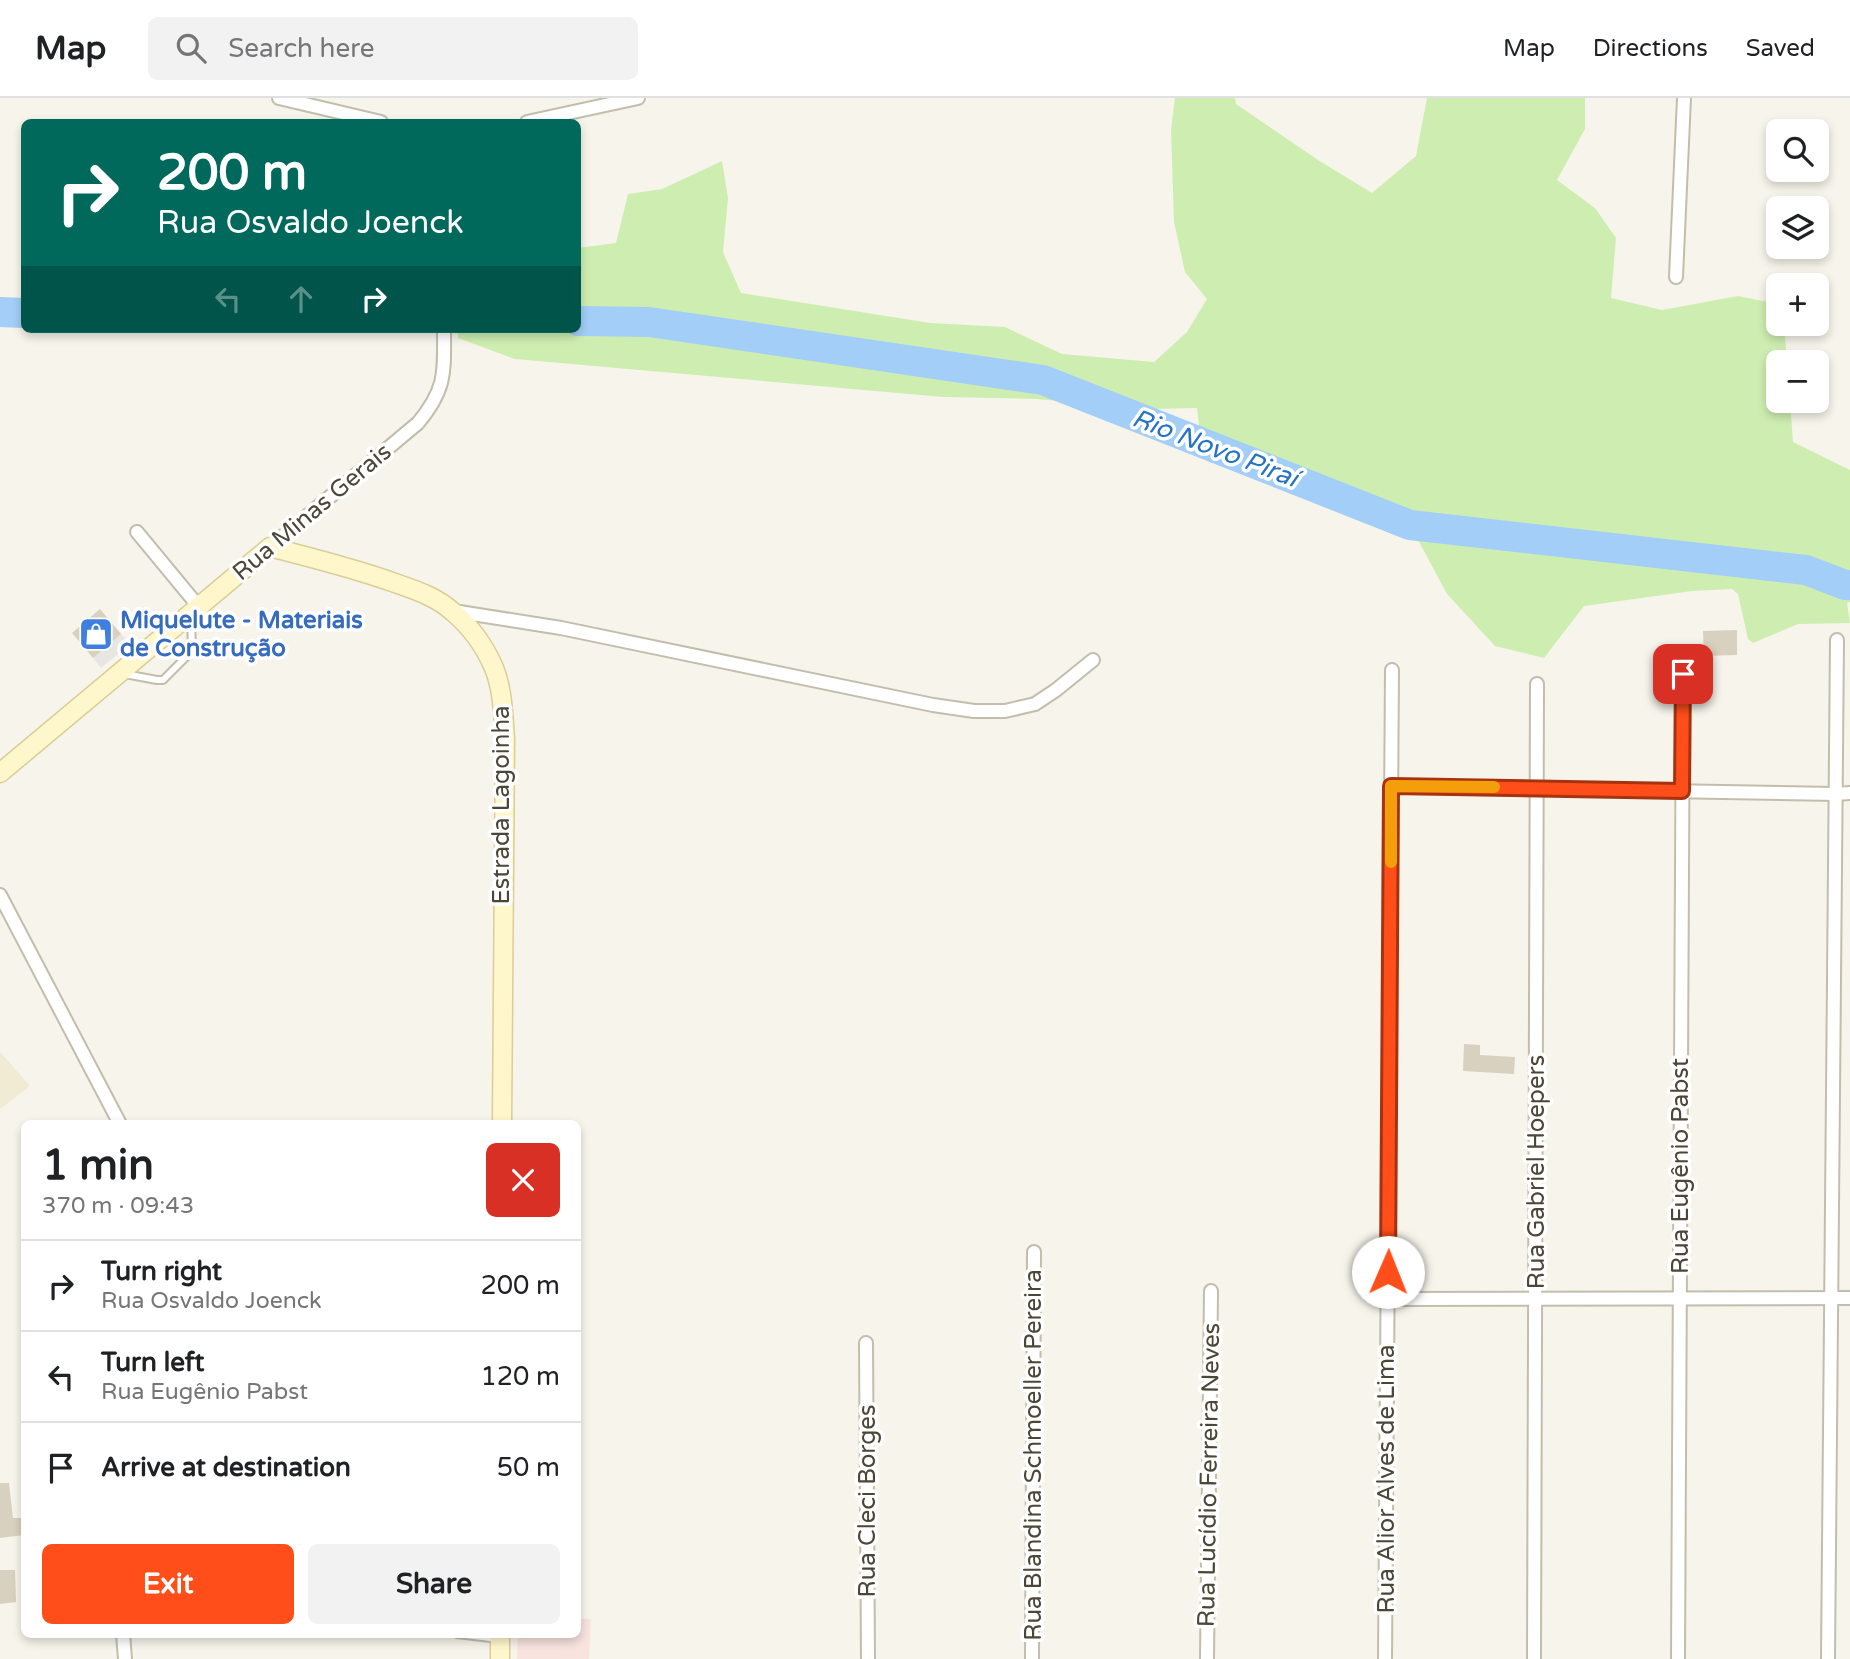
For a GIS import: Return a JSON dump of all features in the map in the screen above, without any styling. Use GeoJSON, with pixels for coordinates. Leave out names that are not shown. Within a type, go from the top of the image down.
{"type":"FeatureCollection","features":[{"type":"Feature","properties":{"kind":"main road","name":"Rua Minas Gerais"},"geometry":{"type":"LineString","coordinates":[[0,773],[270,547]]}},
{"type":"Feature","properties":{"kind":"main road","name":"Estrada Lagoinha"},"geometry":{"type":"LineString","coordinates":[[270,547],[374,575],[438,601],[453,611],[483,645],[495,670],[505,738],[502,1120]]}},
{"type":"Feature","properties":{"kind":"main road"},"geometry":{"type":"LineString","coordinates":[[500,1638],[500,1659]]}},
{"type":"Feature","properties":{"kind":"street"},"geometry":{"type":"LineString","coordinates":[[279,98],[369,119]]}},
{"type":"Feature","properties":{"kind":"street"},"geometry":{"type":"LineString","coordinates":[[541,119],[638,98]]}},
{"type":"Feature","properties":{"kind":"street"},"geometry":{"type":"LineString","coordinates":[[1676,277],[1684,98]]}},
{"type":"Feature","properties":{"kind":"street","name":"Rua Minas Gerais"},"geometry":{"type":"LineString","coordinates":[[270,547],[418,423],[432,407],[444,373],[444,333]]}},
{"type":"Feature","properties":{"kind":"street"},"geometry":{"type":"LineString","coordinates":[[137,532],[195,610]]}},
{"type":"Feature","properties":{"kind":"street"},"geometry":{"type":"LineString","coordinates":[[453,611],[561,628],[933,705],[974,711],[1004,711],[1035,704],[1093,660]]}},
{"type":"Feature","properties":{"kind":"street"},"geometry":{"type":"LineString","coordinates":[[1828,1659],[1837,640]]}},
{"type":"Feature","properties":{"kind":"street","name":"Rua Alior Alves de Lima"},"geometry":{"type":"LineString","coordinates":[[1384,1659],[1392,670]]}},
{"type":"Feature","properties":{"kind":"street","name":"Rua Eugênio Pabst"},"geometry":{"type":"LineString","coordinates":[[1678,1659],[1683,674]]}},
{"type":"Feature","properties":{"kind":"street","name":"Rua Gabriel Hoepers"},"geometry":{"type":"LineString","coordinates":[[1534,1659],[1537,684]]}},
{"type":"Feature","properties":{"kind":"street"},"geometry":{"type":"LineString","coordinates":[[1391,786],[1850,793]]}},
{"type":"Feature","properties":{"kind":"street"},"geometry":{"type":"LineString","coordinates":[[0,895],[118,1120]]}},
{"type":"Feature","properties":{"kind":"street","name":"Rua Blandina Schmoeller Pereira"},"geometry":{"type":"LineString","coordinates":[[1032,1659],[1034,1252]]}},
{"type":"Feature","properties":{"kind":"street","name":"Rua Lucídio Ferreira Neves"},"geometry":{"type":"LineString","coordinates":[[1207,1659],[1211,1291]]}},
{"type":"Feature","properties":{"kind":"street"},"geometry":{"type":"LineString","coordinates":[[1387,1299],[1850,1298]]}},
{"type":"Feature","properties":{"kind":"street","name":"Rua Cleci Borges"},"geometry":{"type":"LineString","coordinates":[[866,1343],[868,1659]]}},
{"type":"Feature","properties":{"kind":"street"},"geometry":{"type":"LineString","coordinates":[[123,1638],[125,1659]]}},
{"type":"Feature","properties":{"kind":"lane"},"geometry":{"type":"LineString","coordinates":[[120,673],[163,680],[192,651],[195,610]]}},
{"type":"Feature","properties":{"kind":"shaded area"},"geometry":{"type":"Polygon","coordinates":[[[121,634],[130,644],[101,668],[93,658],[121,634]]]}},
{"type":"Feature","properties":{"kind":"shaded area"},"geometry":{"type":"Polygon","coordinates":[[[0,1052],[30,1086],[0,1109],[0,1052]]]}},
{"type":"Feature","properties":{"kind":"shaded area"},"geometry":{"type":"Polygon","coordinates":[[[581,1619],[591,1619],[589,1659],[517,1659],[518,1638],[581,1638],[581,1619]]]}},
{"type":"Feature","properties":{"kind":"green space"},"geometry":{"type":"Polygon","coordinates":[[[1175,98],[1235,98],[1236,104],[1372,193],[1416,156],[1427,98],[1585,98],[1585,129],[1557,180],[1595,208],[1616,238],[1611,298],[1662,310],[1738,296],[1766,302],[1766,336],[1785,336],[1786,350],[1766,350],[1766,413],[1791,413],[1793,442],[1850,470],[1850,602],[1847,603],[1850,623],[1798,624],[1753,643],[1748,639],[1738,594],[1732,589],[1692,591],[1584,606],[1544,658],[1495,646],[1447,594],[1410,525],[1201,443],[1197,408],[1152,409],[1036,399],[943,397],[515,359],[458,338],[458,333],[581,333],[581,248],[616,243],[628,194],[662,189],[722,161],[728,198],[723,252],[741,293],[930,323],[1005,327],[1062,354],[1154,362],[1187,332],[1207,299],[1185,272],[1174,222],[1171,130],[1175,98]]]}},
{"type":"Feature","properties":{"kind":"building","name":"Miquelute - Materiais de Construção"},"geometry":{"type":"Polygon","coordinates":[[[100,609],[121,634],[93,658],[72,633],[100,609]]]}},
{"type":"Feature","properties":{"kind":"building"},"geometry":{"type":"Polygon","coordinates":[[[1737,630],[1737,655],[1704,656],[1703,631],[1737,630]]]}},
{"type":"Feature","properties":{"kind":"building"},"geometry":{"type":"Polygon","coordinates":[[[1464,1044],[1480,1045],[1480,1055],[1515,1057],[1514,1074],[1463,1071],[1464,1044]]]}},
{"type":"Feature","properties":{"kind":"building"},"geometry":{"type":"Polygon","coordinates":[[[0,1483],[9,1483],[13,1518],[21,1518],[21,1535],[0,1538],[0,1483]]]}},
{"type":"Feature","properties":{"kind":"building"},"geometry":{"type":"Polygon","coordinates":[[[0,1570],[15,1570],[16,1602],[0,1604],[0,1570]]]}},
{"type":"Feature","properties":{"kind":"waterway","name":"Rio Novo Piraí"},"geometry":{"type":"LineString","coordinates":[[0,312],[21,313]]}},
{"type":"Feature","properties":{"kind":"waterway","name":"Rio Novo Piraí"},"geometry":{"type":"LineString","coordinates":[[581,321],[649,322],[1043,380],[1410,525],[1806,570],[1850,585]]}},
{"type":"Feature","properties":{"kind":"slow traffic"},"geometry":{"type":"LineString","coordinates":[[1391,862],[1391,786],[1494,787]]}},
{"type":"Feature","properties":{"kind":"place","name":"Miquelute - Materiais de Construção"},"geometry":{"type":"Point","coordinates":[96,634]}},
{"type":"Feature","properties":{"kind":"route"},"geometry":{"type":"LineString","coordinates":[[1388,1272],[1391,786],[1682,791],[1683,674]]}}]}
